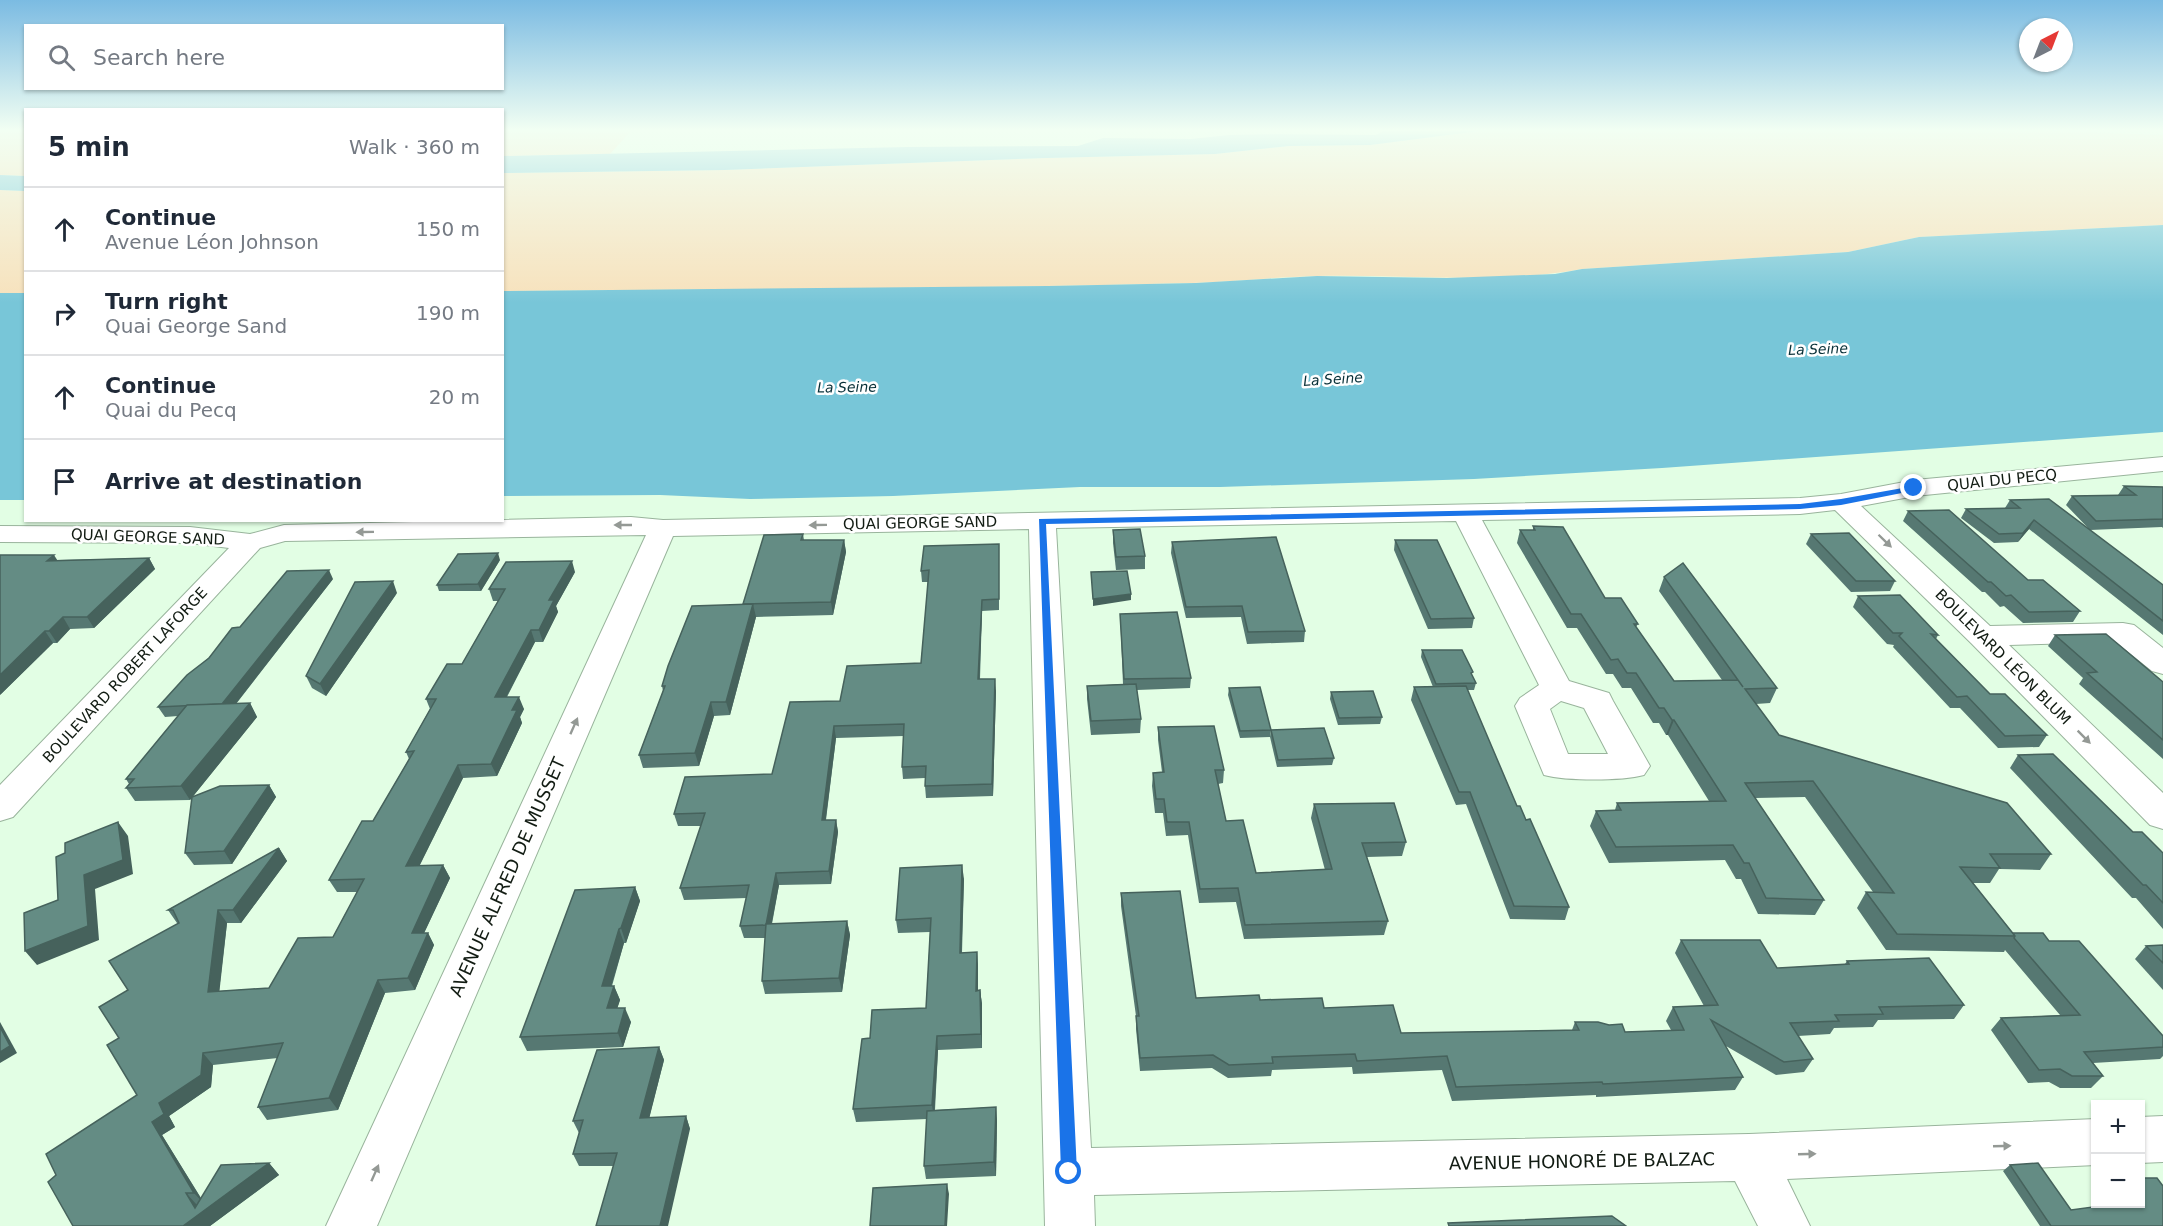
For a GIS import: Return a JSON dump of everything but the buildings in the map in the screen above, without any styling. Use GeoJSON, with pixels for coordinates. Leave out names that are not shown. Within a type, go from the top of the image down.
{"type":"FeatureCollection","features":[{"type":"Feature","properties":{"kind":"street","name":"QUAI DU PECQ"},"geometry":{"type":"LineString","coordinates":[[1841,502],[1914,488],[2163,464]]}},
{"type":"Feature","properties":{"kind":"street","name":"QUAI GEORGE SAND"},"geometry":{"type":"LineString","coordinates":[[0,534],[190,535],[250,542],[284,533],[631,525],[663,528],[1465,513],[1800,506],[1841,502]]}},
{"type":"Feature","properties":{"kind":"street","name":"BOULEVARD LÉON BLUM"},"geometry":{"type":"LineString","coordinates":[[1841,502],[1982,636],[2163,815]]}},
{"type":"Feature","properties":{"kind":"street"},"geometry":{"type":"LineString","coordinates":[[1465,513],[1557,688]]}},
{"type":"Feature","properties":{"kind":"street"},"geometry":{"type":"LineString","coordinates":[[1042,521],[1070,1226]]}},
{"type":"Feature","properties":{"kind":"street","name":"AVENUE ALFRED DE MUSSET"},"geometry":{"type":"LineString","coordinates":[[351,1226],[663,528]]}},
{"type":"Feature","properties":{"kind":"street","name":"BOULEVARD ROBERT LAFORGE"},"geometry":{"type":"LineString","coordinates":[[0,808],[250,542]]}},
{"type":"Feature","properties":{"kind":"street"},"geometry":{"type":"LineString","coordinates":[[1982,636],[2123,632],[2163,664]]}},
{"type":"Feature","properties":{"kind":"street"},"geometry":{"type":"LineString","coordinates":[[2145,1140],[2163,1139]]}},
{"type":"Feature","properties":{"kind":"street","name":"AVENUE HONORÉ DE BALZAC"},"geometry":{"type":"LineString","coordinates":[[1069,1172],[1749,1157],[2091,1142]]}},
{"type":"Feature","properties":{"kind":"street"},"geometry":{"type":"LineString","coordinates":[[1749,1157],[1785,1226]]}},
{"type":"Feature","properties":{"kind":"shaded area"},"geometry":{"type":"Polygon","coordinates":[[[504,188],[2163,188],[2163,225],[1919,237],[1848,252],[1582,269],[1516,277],[1316,276],[1207,282],[933,288],[504,291],[504,188]]]}},
{"type":"Feature","properties":{"kind":"shaded area"},"geometry":{"type":"Polygon","coordinates":[[[0,190],[24,191],[24,293],[0,293],[0,190]]]}},
{"type":"Feature","properties":{"kind":"water"},"geometry":{"type":"Polygon","coordinates":[[[0,188],[24,188],[24,191],[0,188]]]}},
{"type":"Feature","properties":{"kind":"water","name":"La Seine"},"geometry":{"type":"Polygon","coordinates":[[[2163,225],[2163,432],[1662,468],[1474,479],[1220,487],[1080,487],[893,496],[750,499],[660,495],[504,496],[504,291],[1048,286],[1196,283],[1317,276],[1447,278],[1555,274],[1582,269],[1848,252],[1919,237],[2163,225]]]}},
{"type":"Feature","properties":{"kind":"water"},"geometry":{"type":"Polygon","coordinates":[[[0,293],[24,293],[24,500],[0,500],[0,293]]]}},
{"type":"Feature","properties":{"kind":"route"},"geometry":{"type":"LineString","coordinates":[[1069,1172],[1042,521],[1800,506],[1841,502],[1914,488]]}}]}
